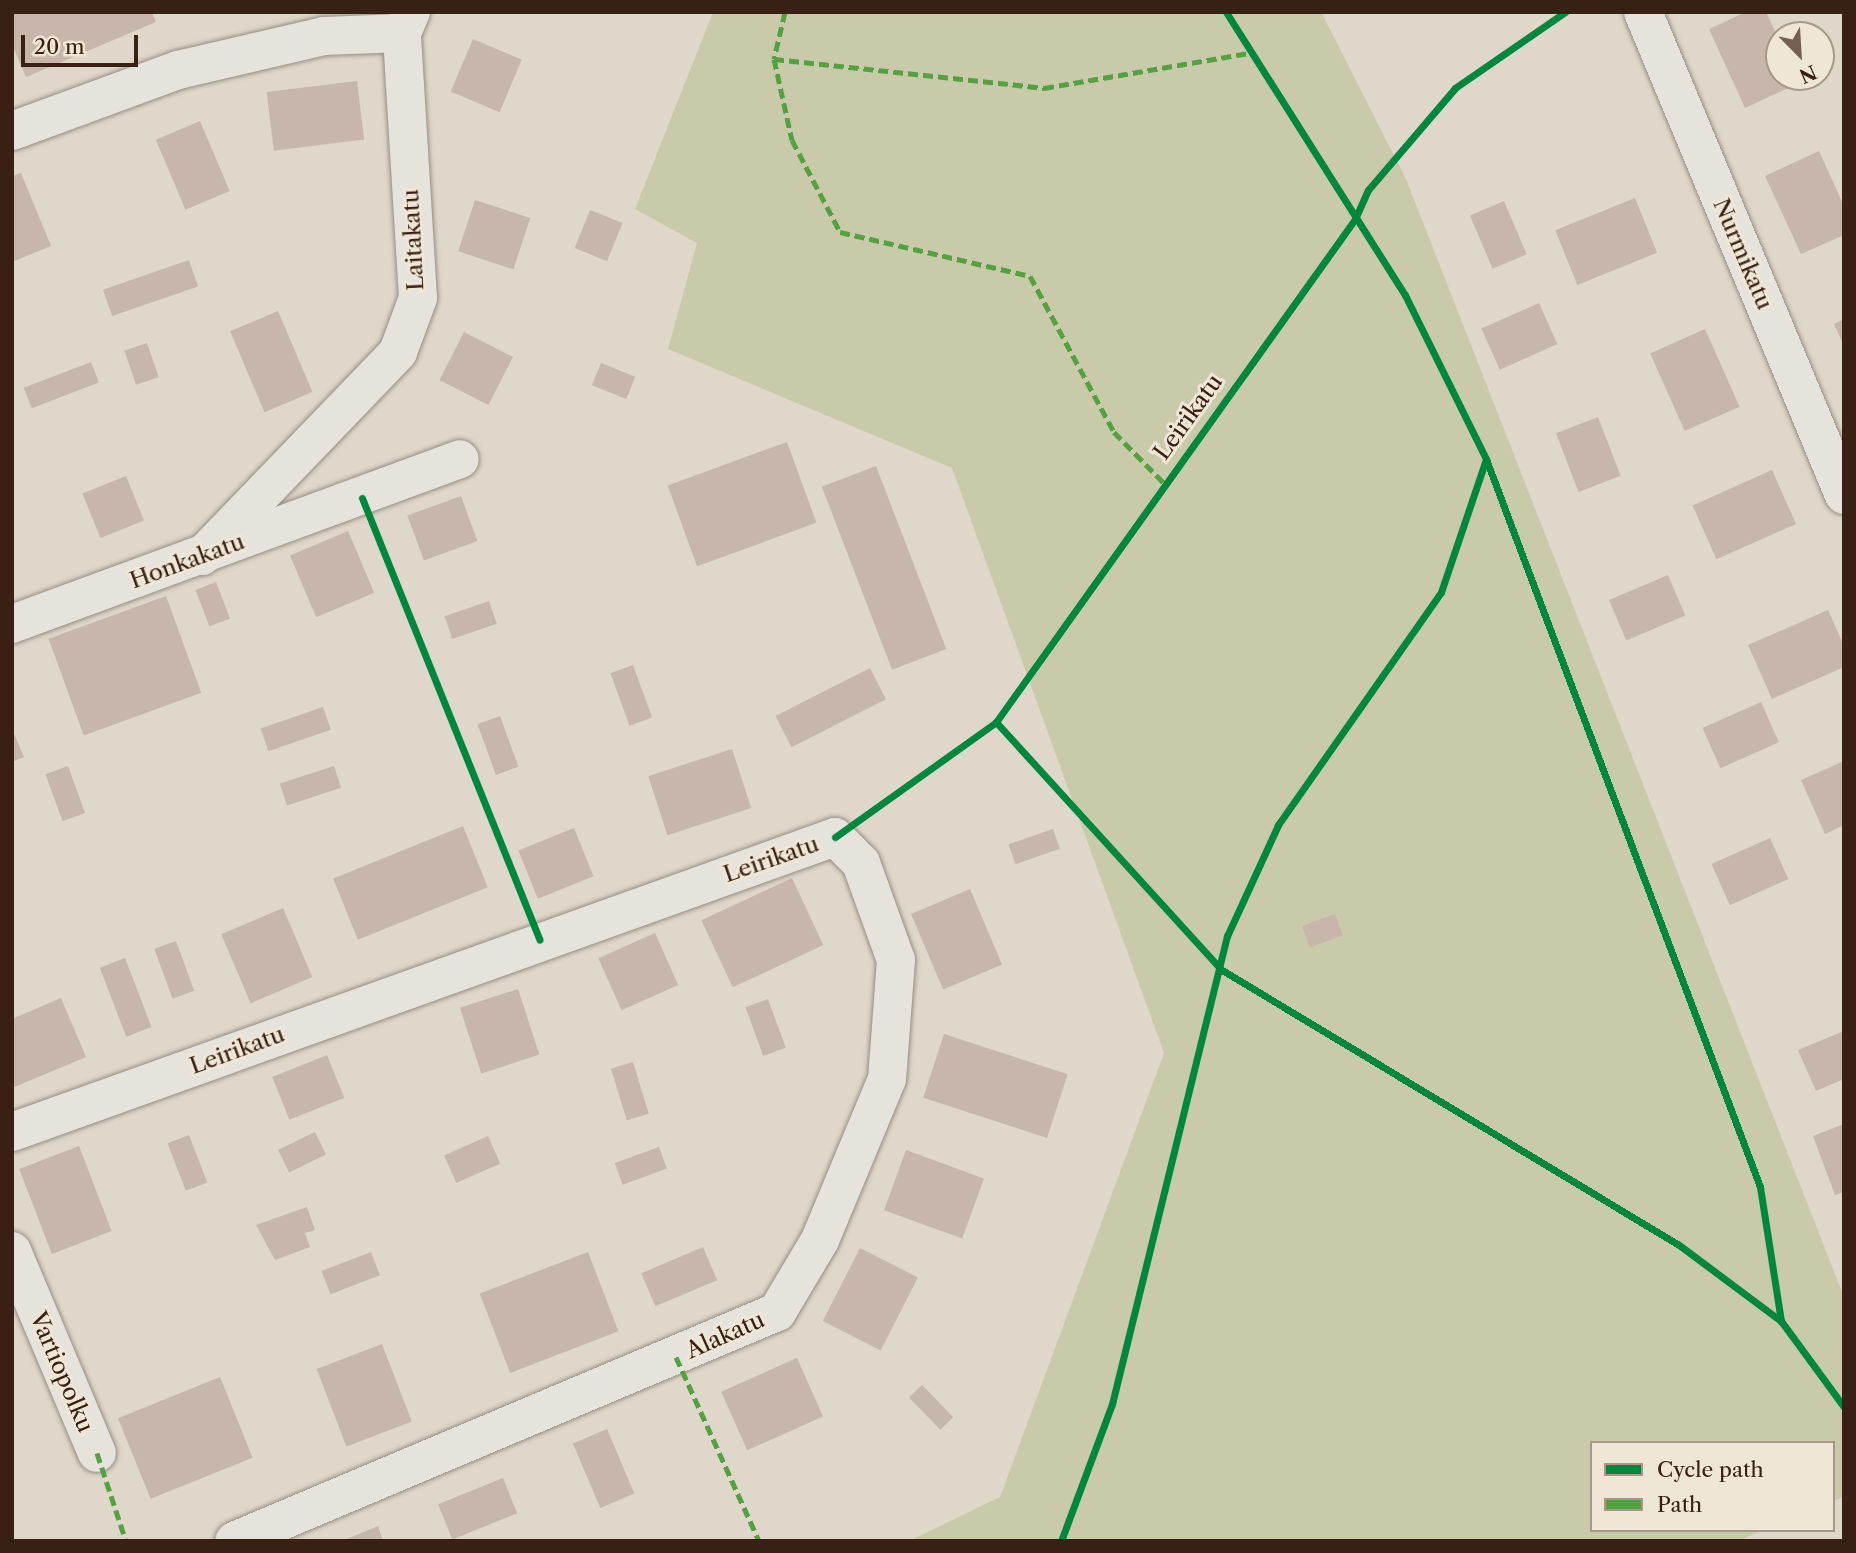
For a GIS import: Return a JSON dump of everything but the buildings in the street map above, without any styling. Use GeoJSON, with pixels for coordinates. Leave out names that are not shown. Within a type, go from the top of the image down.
{"type":"FeatureCollection","features":[{"type":"Feature","properties":{"kind":"street","name":"Nurmikatu"},"geometry":{"type":"LineString","coordinates":[[1643,12],[1844,495]]}},
{"type":"Feature","properties":{"kind":"street"},"geometry":{"type":"LineString","coordinates":[[12,131],[178,70],[324,36],[406,23]]}},
{"type":"Feature","properties":{"kind":"street","name":"Laitakatu"},"geometry":{"type":"LineString","coordinates":[[202,556],[398,352],[418,298],[406,23]]}},
{"type":"Feature","properties":{"kind":"street","name":"Honkakatu"},"geometry":{"type":"LineString","coordinates":[[12,624],[362,498],[460,459]]}},
{"type":"Feature","properties":{"kind":"street","name":"Leirikatu"},"geometry":{"type":"LineString","coordinates":[[12,1132],[835,837]]}},
{"type":"Feature","properties":{"kind":"street","name":"Alakatu"},"geometry":{"type":"LineString","coordinates":[[234,1541],[777,1312],[820,1240],[887,1079],[896,1009],[896,960],[881,905],[861,863],[835,837]]}},
{"type":"Feature","properties":{"kind":"street","name":"Vartiopolku"},"geometry":{"type":"LineString","coordinates":[[12,1251],[97,1453]]}},
{"type":"Feature","properties":{"kind":"green space"},"geometry":{"type":"Polygon","coordinates":[[[713,12],[1321,12],[1406,179],[1844,1297],[1844,1497],[1835,1500],[1835,1441],[1590,1441],[1590,1532],[1758,1532],[1738,1541],[909,1541],[1000,1497],[1164,1053],[952,468],[668,349],[697,243],[635,209],[713,12]]]}},
{"type":"Feature","properties":{"kind":"marked path"},"geometry":{"type":"LineString","coordinates":[[785,12],[774,59],[792,140],[840,232],[1030,276],[1114,432],[1164,483]]}},
{"type":"Feature","properties":{"kind":"marked path"},"geometry":{"type":"LineString","coordinates":[[774,59],[1044,88],[1249,53]]}},
{"type":"Feature","properties":{"kind":"marked path"},"geometry":{"type":"LineString","coordinates":[[676,1357],[759,1541]]}},
{"type":"Feature","properties":{"kind":"marked path"},"geometry":{"type":"LineString","coordinates":[[97,1453],[126,1541]]}},
{"type":"Feature","properties":{"kind":"cycle path"},"geometry":{"type":"LineString","coordinates":[[1226,12],[1405,295],[1486,459],[1760,1187],[1781,1321],[1844,1407]]}},
{"type":"Feature","properties":{"kind":"cycle path"},"geometry":{"type":"LineString","coordinates":[[835,837],[996,722],[1355,219],[1368,190],[1455,88],[1565,12]]}},
{"type":"Feature","properties":{"kind":"cycle path"},"geometry":{"type":"LineString","coordinates":[[1061,1541],[1112,1404],[1227,936],[1278,825],[1441,592],[1486,459]]}},
{"type":"Feature","properties":{"kind":"cycle path"},"geometry":{"type":"LineString","coordinates":[[362,498],[540,940]]}},
{"type":"Feature","properties":{"kind":"cycle path"},"geometry":{"type":"LineString","coordinates":[[996,722],[1222,970],[1679,1245],[1781,1321]]}}]}
